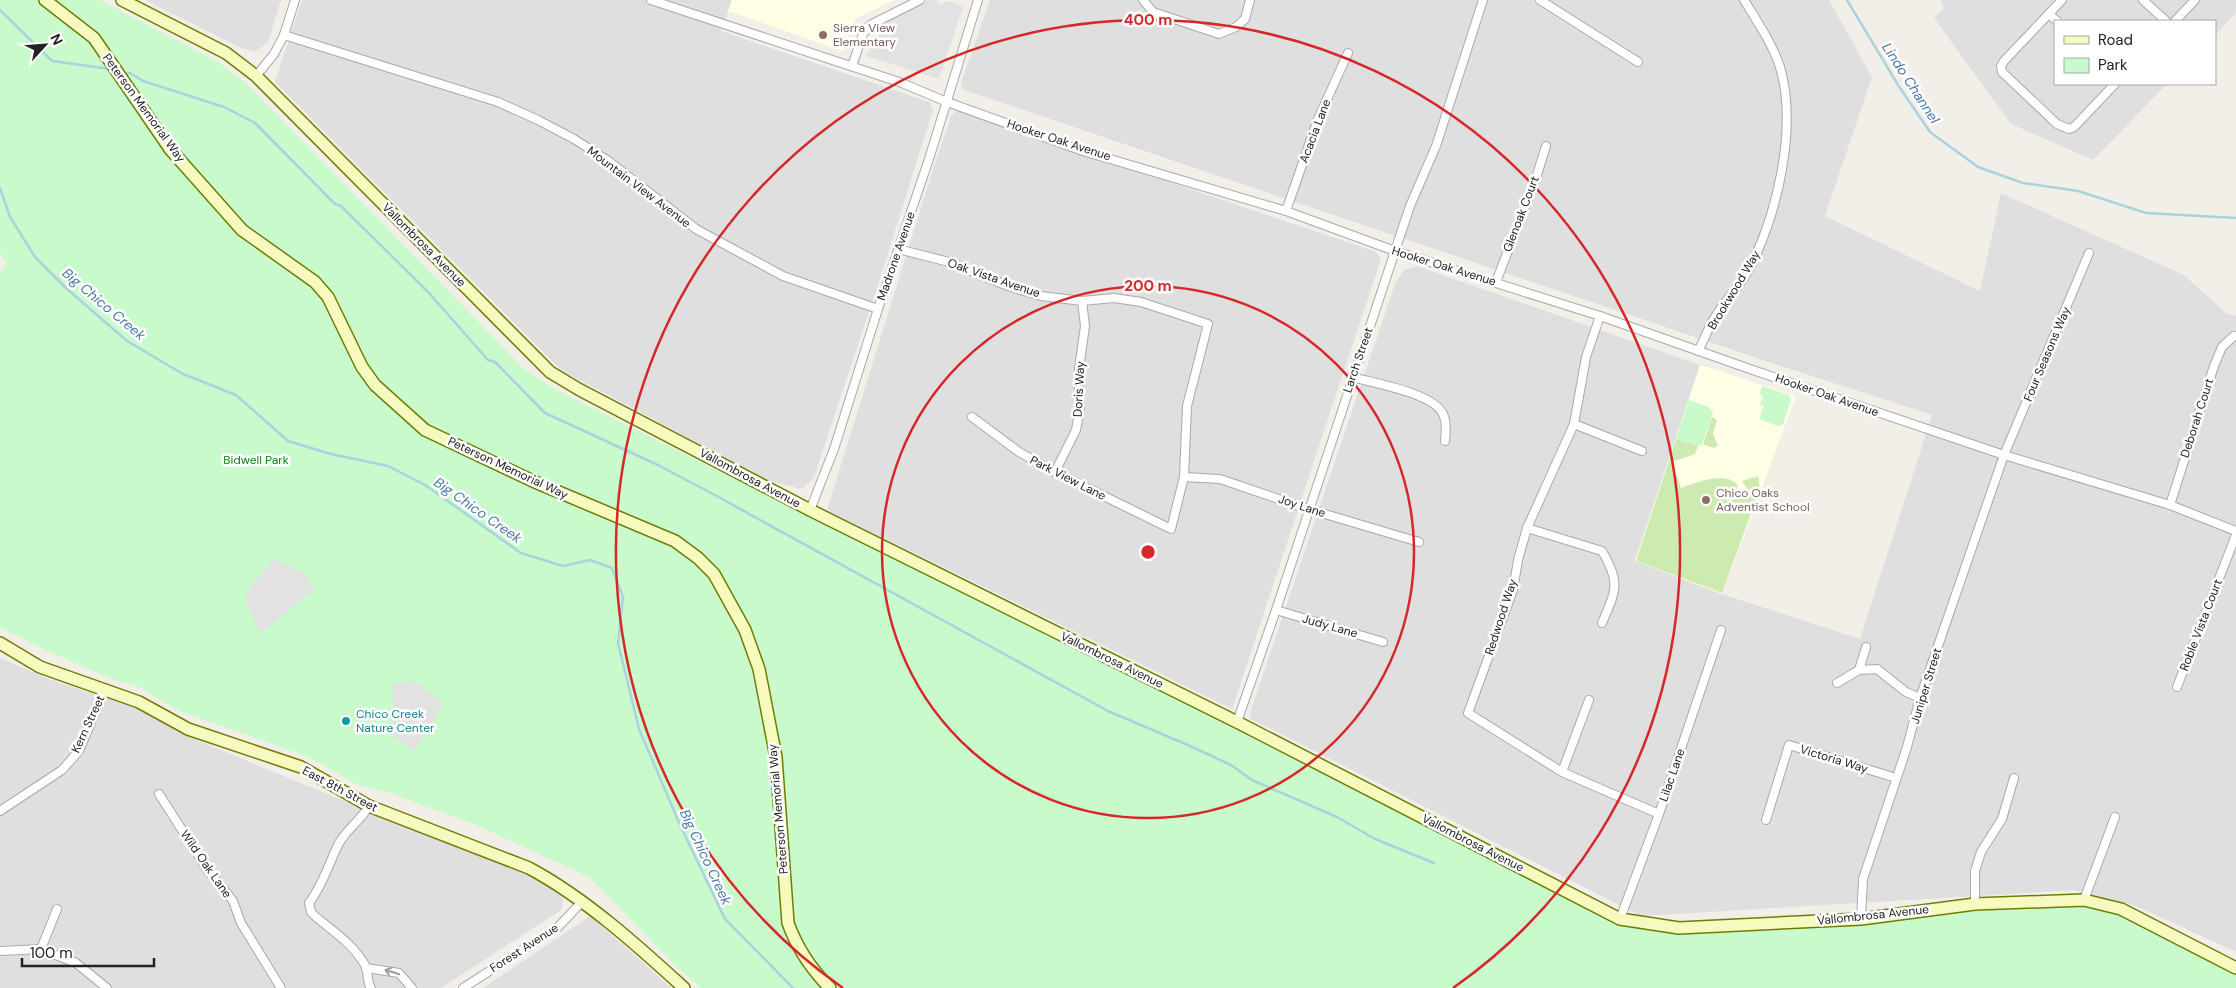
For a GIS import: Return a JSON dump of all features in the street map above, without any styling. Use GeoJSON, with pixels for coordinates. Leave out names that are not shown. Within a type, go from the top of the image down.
{"type":"FeatureCollection","features":[{"type":"Feature","properties":{"kind":"street","name":"Peterson Memorial Way"},"geometry":{"type":"LineString","coordinates":[[46,0],[94,38],[170,149],[242,230],[315,282],[328,297],[362,367],[375,385],[425,430],[535,482],[675,541],[698,558],[714,574],[745,630],[759,669],[776,757],[788,923],[794,939],[806,960],[830,988]]}},
{"type":"Feature","properties":{"kind":"street","name":"Vallombrosa Avenue"},"geometry":{"type":"LineString","coordinates":[[122,0],[226,53],[256,76],[550,372],[580,390],[810,510],[1237,722],[1620,919],[1679,928],[1861,919],[1975,904],[2084,900],[2121,909],[2236,968]]}},
{"type":"Feature","properties":{"kind":"street"},"geometry":{"type":"LineString","coordinates":[[256,76],[274,54],[284,35],[296,0]]}},
{"type":"Feature","properties":{"kind":"street","name":"Hooker Oak Avenue"},"geometry":{"type":"LineString","coordinates":[[651,0],[668,3],[902,83],[947,102],[1083,151],[1286,210],[1394,251],[1600,316],[2004,455],[2170,504],[2236,531]]}},
{"type":"Feature","properties":{"kind":"street"},"geometry":{"type":"LineString","coordinates":[[852,66],[863,34],[870,26],[920,0]]}},
{"type":"Feature","properties":{"kind":"street","name":"Madrone Avenue"},"geometry":{"type":"LineString","coordinates":[[810,510],[834,449],[878,309],[947,102],[978,0]]}},
{"type":"Feature","properties":{"kind":"street"},"geometry":{"type":"LineString","coordinates":[[1142,0],[1153,12],[1219,34],[1236,27],[1245,19],[1250,0]]}},
{"type":"Feature","properties":{"kind":"street","name":"Larch Street"},"geometry":{"type":"LineString","coordinates":[[1237,722],[1276,610],[1394,251],[1410,206],[1436,146],[1483,0]]}},
{"type":"Feature","properties":{"kind":"street"},"geometry":{"type":"LineString","coordinates":[[1540,0],[1638,62]]}},
{"type":"Feature","properties":{"kind":"street","name":"Brookwood Way"},"geometry":{"type":"LineString","coordinates":[[1698,351],[1715,316],[1737,288],[1759,248],[1775,200],[1783,159],[1786,107],[1780,67],[1762,29],[1744,0]]}},
{"type":"Feature","properties":{"kind":"street"},"geometry":{"type":"LineString","coordinates":[[2062,0],[2004,61],[2001,66],[2002,72],[2057,124],[2069,128],[2074,127],[2114,85]]}},
{"type":"Feature","properties":{"kind":"street"},"geometry":{"type":"LineString","coordinates":[[2143,0],[2165,20]]}},
{"type":"Feature","properties":{"kind":"street"},"geometry":{"type":"LineString","coordinates":[[2175,20],[2195,0]]}},
{"type":"Feature","properties":{"kind":"street"},"geometry":{"type":"LineString","coordinates":[[2049,14],[2056,20]]}},
{"type":"Feature","properties":{"kind":"street","name":"Mountain View Avenue"},"geometry":{"type":"LineString","coordinates":[[284,35],[498,102],[538,120],[574,139],[607,160],[696,229],[783,276],[878,309]]}},
{"type":"Feature","properties":{"kind":"street","name":"Acacia Lane"},"geometry":{"type":"LineString","coordinates":[[1286,210],[1318,119],[1348,53]]}},
{"type":"Feature","properties":{"kind":"street","name":"Glenoak Court"},"geometry":{"type":"LineString","coordinates":[[1496,282],[1536,178],[1546,146]]}},
{"type":"Feature","properties":{"kind":"street","name":"Oak Vista Avenue"},"geometry":{"type":"LineString","coordinates":[[898,249],[949,262],[1008,286],[1041,296],[1082,301],[1114,298],[1141,302],[1208,324],[1187,406],[1184,477],[1171,529]]}},
{"type":"Feature","properties":{"kind":"street","name":"Four Seasons Way"},"geometry":{"type":"LineString","coordinates":[[2004,455],[2089,253]]}},
{"type":"Feature","properties":{"kind":"street","name":"Doris Way"},"geometry":{"type":"LineString","coordinates":[[1055,472],[1076,430],[1080,406],[1078,376],[1085,326],[1082,301]]}},
{"type":"Feature","properties":{"kind":"street","name":"Redwood Way"},"geometry":{"type":"LineString","coordinates":[[1600,316],[1586,357],[1574,424],[1527,528],[1518,560],[1513,590],[1468,713],[1562,772],[1659,814]]}},
{"type":"Feature","properties":{"kind":"street","name":"Deborah Court"},"geometry":{"type":"LineString","coordinates":[[2170,504],[2214,366],[2222,347],[2234,336]]}},
{"type":"Feature","properties":{"kind":"street"},"geometry":{"type":"LineString","coordinates":[[1352,377],[1417,396],[1436,404],[1444,415],[1445,441]]}},
{"type":"Feature","properties":{"kind":"street","name":"Park View Lane"},"geometry":{"type":"LineString","coordinates":[[972,417],[1019,452],[1055,472],[1171,529]]}},
{"type":"Feature","properties":{"kind":"street"},"geometry":{"type":"LineString","coordinates":[[1574,424],[1642,452]]}},
{"type":"Feature","properties":{"kind":"street","name":"Juniper Street"},"geometry":{"type":"LineString","coordinates":[[1861,919],[1862,879],[1908,747],[1920,698],[2004,455]]}},
{"type":"Feature","properties":{"kind":"street","name":"Joy Lane"},"geometry":{"type":"LineString","coordinates":[[1184,477],[1220,479],[1308,509],[1419,542]]}},
{"type":"Feature","properties":{"kind":"street"},"geometry":{"type":"LineString","coordinates":[[1527,528],[1602,551],[1614,570],[1615,592],[1602,623]]}},
{"type":"Feature","properties":{"kind":"street","name":"Roble Vista Court"},"geometry":{"type":"LineString","coordinates":[[2177,688],[2236,536]]}},
{"type":"Feature","properties":{"kind":"street","name":"Judy Lane"},"geometry":{"type":"LineString","coordinates":[[1276,610],[1383,642]]}},
{"type":"Feature","properties":{"kind":"street","name":"Lilac Lane"},"geometry":{"type":"LineString","coordinates":[[1620,919],[1659,814],[1721,630]]}},
{"type":"Feature","properties":{"kind":"street","name":"East 8th Street"},"geometry":{"type":"LineString","coordinates":[[0,643],[40,667],[139,702],[188,729],[301,767],[369,806],[529,868],[548,878],[581,903],[643,951],[684,988]]}},
{"type":"Feature","properties":{"kind":"street"},"geometry":{"type":"LineString","coordinates":[[1859,670],[1866,647]]}},
{"type":"Feature","properties":{"kind":"street"},"geometry":{"type":"LineString","coordinates":[[1837,683],[1859,670],[1877,669],[1906,692],[1920,698]]}},
{"type":"Feature","properties":{"kind":"street","name":"Kern Street"},"geometry":{"type":"LineString","coordinates":[[0,811],[62,770],[79,751],[104,691]]}},
{"type":"Feature","properties":{"kind":"street"},"geometry":{"type":"LineString","coordinates":[[1562,772],[1589,700]]}},
{"type":"Feature","properties":{"kind":"street","name":"Victoria Way"},"geometry":{"type":"LineString","coordinates":[[1766,820],[1789,745],[1896,778]]}},
{"type":"Feature","properties":{"kind":"street"},"geometry":{"type":"LineString","coordinates":[[1975,904],[1975,871],[1981,852],[2002,819],[2014,778]]}},
{"type":"Feature","properties":{"kind":"street","name":"Wild Oak Lane"},"geometry":{"type":"LineString","coordinates":[[159,794],[207,869],[232,901],[241,923],[281,988]]}},
{"type":"Feature","properties":{"kind":"street"},"geometry":{"type":"LineString","coordinates":[[369,806],[360,820],[340,841],[318,891],[309,903],[311,912],[352,946],[366,968],[368,984],[371,988]]}},
{"type":"Feature","properties":{"kind":"street"},"geometry":{"type":"LineString","coordinates":[[2084,900],[2115,817]]}},
{"type":"Feature","properties":{"kind":"street","name":"Forest Avenue"},"geometry":{"type":"LineString","coordinates":[[463,988],[558,927],[581,903]]}},
{"type":"Feature","properties":{"kind":"street"},"geometry":{"type":"LineString","coordinates":[[41,949],[57,909]]}},
{"type":"Feature","properties":{"kind":"street"},"geometry":{"type":"LineString","coordinates":[[0,951],[41,949],[76,963],[107,988]]}},
{"type":"Feature","properties":{"kind":"street"},"geometry":{"type":"LineString","coordinates":[[366,968],[399,973],[412,988]]}},
{"type":"Feature","properties":{"kind":"shaded area"},"geometry":{"type":"Polygon","coordinates":[[[145,0],[281,0],[268,42],[255,52],[237,46],[145,0]]]}},
{"type":"Feature","properties":{"kind":"shaded area"},"geometry":{"type":"Polygon","coordinates":[[[302,0],[732,0],[721,31],[929,102],[933,110],[877,288],[814,477],[802,489],[769,481],[561,370],[275,82],[302,0]]]}},
{"type":"Feature","properties":{"kind":"shaded area","name":"Sierra View Elementary"},"geometry":{"type":"Polygon","coordinates":[[[732,0],[894,0],[855,19],[843,51],[728,11],[732,0]]]}},
{"type":"Feature","properties":{"kind":"shaded area"},"geometry":{"type":"Polygon","coordinates":[[[927,0],[937,0],[940,5],[948,1],[963,6],[939,79],[866,56],[874,38],[883,34],[879,25],[927,0]]]}},
{"type":"Feature","properties":{"kind":"shaded area"},"geometry":{"type":"Polygon","coordinates":[[[990,0],[1829,0],[1872,77],[1825,216],[1980,291],[2001,193],[2184,275],[2226,313],[2236,316],[2236,952],[2136,906],[2074,890],[1641,916],[1251,719],[1250,713],[1395,284],[1404,270],[1417,266],[1700,365],[1635,561],[1722,594],[1860,639],[1932,415],[1772,363],[964,90],[962,88],[962,80],[990,0]]]}},
{"type":"Feature","properties":{"kind":"shaded area"},"geometry":{"type":"Polygon","coordinates":[[[1940,0],[2236,0],[2236,13],[2216,34],[2216,20],[2054,20],[2054,85],[2166,85],[2093,160],[2011,124],[1934,18],[1944,8],[1940,0]]]}},
{"type":"Feature","properties":{"kind":"shaded area"},"geometry":{"type":"Polygon","coordinates":[[[957,110],[1376,252],[1381,259],[1232,709],[827,510],[933,169],[951,116],[957,110]]]}},
{"type":"Feature","properties":{"kind":"shaded area","name":"Chico Oaks Adventist School"},"geometry":{"type":"Polygon","coordinates":[[[1700,365],[1796,396],[1722,594],[1635,561],[1700,365]]]}},
{"type":"Feature","properties":{"kind":"shaded area"},"geometry":{"type":"Polygon","coordinates":[[[273,559],[304,573],[315,589],[260,633],[245,599],[250,588],[273,559]]]}},
{"type":"Feature","properties":{"kind":"shaded area"},"geometry":{"type":"Polygon","coordinates":[[[0,658],[49,679],[146,711],[177,732],[352,804],[467,847],[542,881],[563,899],[561,910],[441,988],[0,988],[0,658]]]}},
{"type":"Feature","properties":{"kind":"shaded area"},"geometry":{"type":"Polygon","coordinates":[[[414,681],[444,703],[414,751],[393,736],[393,684],[414,681]]]}},
{"type":"Feature","properties":{"kind":"shaded area"},"geometry":{"type":"Polygon","coordinates":[[[590,916],[672,988],[483,988],[590,916]]]}},
{"type":"Feature","properties":{"kind":"green space","name":"Bidwell Park"},"geometry":{"type":"Polygon","coordinates":[[[0,0],[100,0],[218,62],[249,86],[526,371],[560,392],[1620,919],[1679,928],[2050,900],[2121,909],[2236,968],[2236,988],[701,988],[679,969],[589,877],[476,825],[393,794],[356,784],[309,757],[179,711],[141,688],[110,678],[45,650],[0,627],[0,273],[6,263],[0,252],[0,0]]]}},
{"type":"Feature","properties":{"kind":"green space"},"geometry":{"type":"Polygon","coordinates":[[[1762,386],[1789,395],[1791,400],[1783,424],[1778,426],[1759,419],[1764,406],[1760,405],[1763,397],[1760,393],[1762,386]]]}},
{"type":"Feature","properties":{"kind":"green space"},"geometry":{"type":"Polygon","coordinates":[[[1689,400],[1709,407],[1713,413],[1702,444],[1698,446],[1676,439],[1689,400]]]}},
{"type":"Feature","properties":{"kind":"green space"},"geometry":{"type":"Polygon","coordinates":[[[1712,417],[1717,420],[1713,434],[1718,446],[1714,448],[1703,444],[1712,417]]]}},
{"type":"Feature","properties":{"kind":"green space"},"geometry":{"type":"Polygon","coordinates":[[[1676,439],[1698,446],[1695,454],[1672,462],[1681,488],[1710,479],[1724,478],[1736,483],[1739,495],[1749,491],[1742,481],[1758,476],[1760,489],[1722,593],[1636,561],[1676,439]]]}},
{"type":"Feature","properties":{"kind":"waterway","name":"Lindo Channel"},"geometry":{"type":"LineString","coordinates":[[1847,0],[1898,85],[1930,132],[1978,167],[2023,183],[2078,191],[2146,213],[2236,218]]}},
{"type":"Feature","properties":{"kind":"waterway"},"geometry":{"type":"LineString","coordinates":[[0,10],[52,61],[110,69]]}},
{"type":"Feature","properties":{"kind":"waterway"},"geometry":{"type":"LineString","coordinates":[[124,75],[130,73],[143,81],[224,107],[255,123],[335,204],[341,206],[429,293],[488,360],[495,362],[545,413],[658,465],[711,493],[1108,711],[1231,765],[1252,780],[1337,817],[1375,839],[1434,863]]}},
{"type":"Feature","properties":{"kind":"waterway","name":"Big Chico Creek"},"geometry":{"type":"LineString","coordinates":[[0,188],[10,217],[35,257],[67,289],[127,341],[183,374],[236,395],[288,441],[331,454],[388,466],[425,485],[521,553],[563,566],[590,560],[612,568],[623,597],[618,643],[639,729],[680,825],[725,919],[793,988]]}},
{"type":"Feature","properties":{"kind":"place","name":"Sierra View Elementary"},"geometry":{"type":"Point","coordinates":[823,35]}},
{"type":"Feature","properties":{"kind":"place","name":"Chico Oaks Adventist School"},"geometry":{"type":"Point","coordinates":[1706,500]}},
{"type":"Feature","properties":{"kind":"place","name":"Chico Creek Nature Center"},"geometry":{"type":"Point","coordinates":[346,721]}}]}
